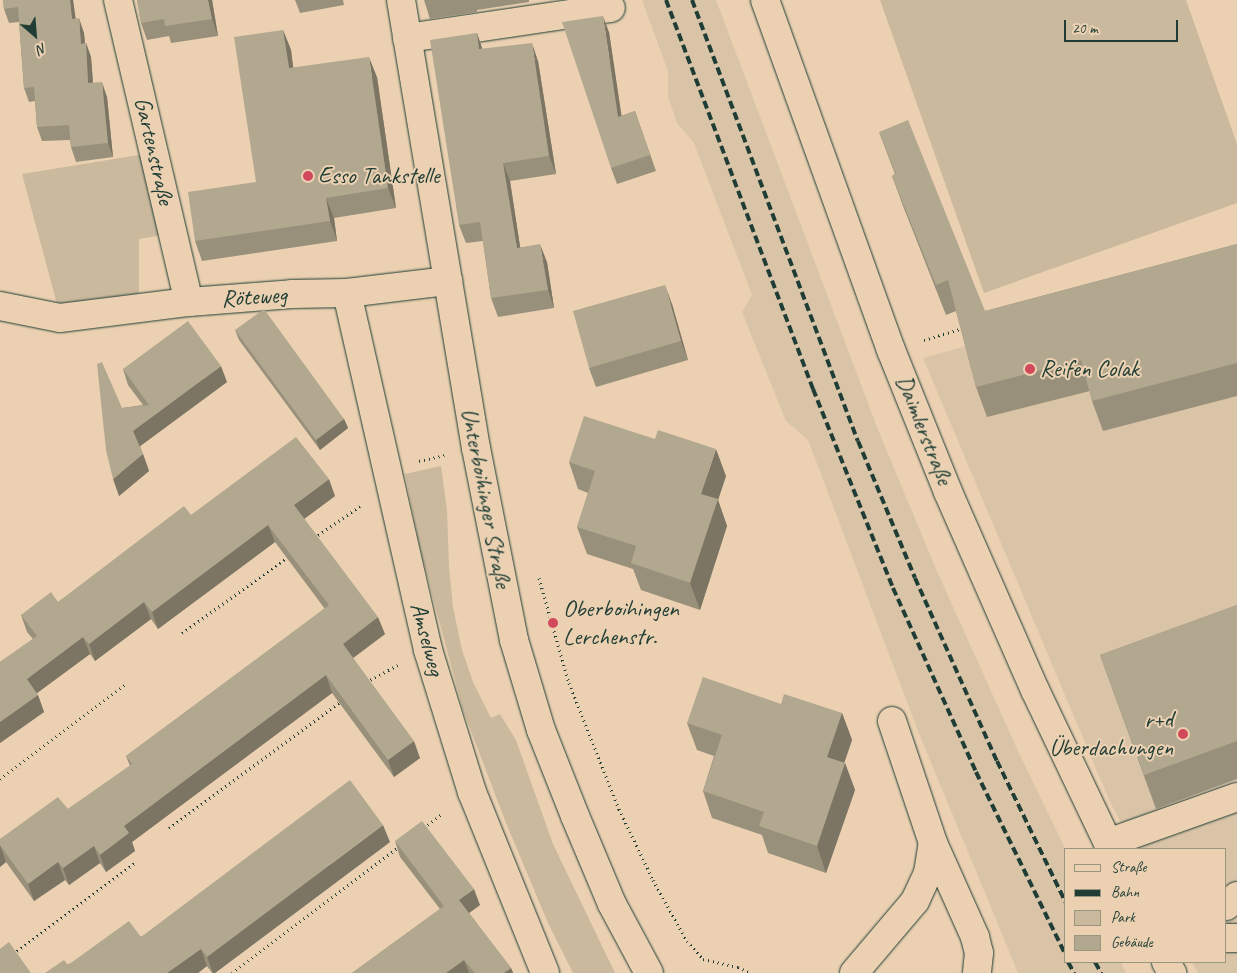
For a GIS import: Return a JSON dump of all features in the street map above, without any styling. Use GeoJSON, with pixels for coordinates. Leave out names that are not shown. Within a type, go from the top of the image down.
{"type":"FeatureCollection","features":[{"type":"Feature","properties":{"kind":"street","name":"Gartenstraße"},"geometry":{"type":"LineString","coordinates":[[118,0],[189,302]]}},
{"type":"Feature","properties":{"kind":"street","name":"Unterboihinger Straße"},"geometry":{"type":"LineString","coordinates":[[401,0],[476,448],[514,640],[541,730],[612,904],[649,973]]}},
{"type":"Feature","properties":{"kind":"street","name":"Daimlerstraße"},"geometry":{"type":"LineString","coordinates":[[765,0],[891,350],[989,587],[1109,846]]}},
{"type":"Feature","properties":{"kind":"street"},"geometry":{"type":"LineString","coordinates":[[407,38],[611,8]]}},
{"type":"Feature","properties":{"kind":"street","name":"Röteweg"},"geometry":{"type":"LineString","coordinates":[[0,306],[60,318],[189,302],[292,294],[347,293],[448,281]]}},
{"type":"Feature","properties":{"kind":"street","name":"Amselweg"},"geometry":{"type":"LineString","coordinates":[[347,293],[385,469],[428,650],[469,782],[545,973]]}},
{"type":"Feature","properties":{"kind":"street"},"geometry":{"type":"LineString","coordinates":[[892,721],[933,843],[975,937],[979,953],[977,973]]}},
{"type":"Feature","properties":{"kind":"street"},"geometry":{"type":"LineString","coordinates":[[1109,846],[1237,798]]}},
{"type":"Feature","properties":{"kind":"street"},"geometry":{"type":"LineString","coordinates":[[854,973],[915,901],[928,873],[933,843]]}},
{"type":"Feature","properties":{"kind":"street"},"geometry":{"type":"LineString","coordinates":[[1227,905],[1237,896]]}},
{"type":"Feature","properties":{"kind":"path"},"geometry":{"type":"LineString","coordinates":[[891,350],[966,328]]}},
{"type":"Feature","properties":{"kind":"path"},"geometry":{"type":"LineString","coordinates":[[385,469],[476,448]]}},
{"type":"Feature","properties":{"kind":"path"},"geometry":{"type":"LineString","coordinates":[[309,542],[364,502]]}},
{"type":"Feature","properties":{"kind":"path"},"geometry":{"type":"LineString","coordinates":[[182,633],[294,553]]}},
{"type":"Feature","properties":{"kind":"path"},"geometry":{"type":"LineString","coordinates":[[536,570],[569,684],[619,808],[653,880],[687,941],[703,959],[738,967],[750,973]]}},
{"type":"Feature","properties":{"kind":"path"},"geometry":{"type":"LineString","coordinates":[[360,687],[367,682]]}},
{"type":"Feature","properties":{"kind":"path"},"geometry":{"type":"LineString","coordinates":[[0,779],[126,684]]}},
{"type":"Feature","properties":{"kind":"path"},"geometry":{"type":"LineString","coordinates":[[169,828],[346,697]]}},
{"type":"Feature","properties":{"kind":"path"},"geometry":{"type":"LineString","coordinates":[[232,973],[406,842]]}},
{"type":"Feature","properties":{"kind":"path"},"geometry":{"type":"LineString","coordinates":[[8,957],[136,862]]}},
{"type":"Feature","properties":{"kind":"shaded area"},"geometry":{"type":"Polygon","coordinates":[[[642,0],[716,0],[879,432],[936,569],[1018,751],[1065,848],[1064,963],[1121,963],[1126,973],[1018,973],[918,731],[808,440],[786,421],[742,312],[752,295],[694,143],[677,123],[668,97],[668,71],[642,0]]]}},
{"type":"Feature","properties":{"kind":"shaded area"},"geometry":{"type":"Polygon","coordinates":[[[1237,271],[1237,973],[1198,973],[1193,963],[1227,963],[1227,848],[1134,848],[1110,802],[923,358],[1237,271]]]}},
{"type":"Feature","properties":{"kind":"green space"},"geometry":{"type":"Polygon","coordinates":[[[880,0],[1186,0],[1237,144],[1237,203],[984,293],[880,0]]]}},
{"type":"Feature","properties":{"kind":"green space"},"geometry":{"type":"Polygon","coordinates":[[[145,154],[163,235],[139,239],[139,295],[57,304],[22,174],[145,154]]]}},
{"type":"Feature","properties":{"kind":"green space"},"geometry":{"type":"Polygon","coordinates":[[[441,466],[447,510],[449,567],[453,607],[462,650],[473,682],[491,718],[500,714],[516,740],[553,844],[615,973],[573,973],[548,923],[506,823],[463,710],[420,549],[405,474],[441,466]]]}},
{"type":"Feature","properties":{"kind":"building"},"geometry":{"type":"Polygon","coordinates":[[[3,0],[70,0],[72,19],[79,18],[81,44],[86,43],[88,83],[102,82],[108,143],[71,147],[69,125],[37,127],[34,87],[24,88],[18,7],[4,9],[3,0]]]}},
{"type":"Feature","properties":{"kind":"building"},"geometry":{"type":"Polygon","coordinates":[[[137,0],[208,0],[212,19],[165,26],[164,19],[141,23],[137,0]]]}},
{"type":"Feature","properties":{"kind":"building"},"geometry":{"type":"Polygon","coordinates":[[[603,16],[618,117],[635,111],[650,155],[611,168],[562,22],[603,16]]]}},
{"type":"Feature","properties":{"kind":"building"},"geometry":{"type":"Polygon","coordinates":[[[283,30],[289,68],[369,57],[388,188],[326,198],[330,221],[195,241],[188,192],[256,182],[234,37],[283,30]]]}},
{"type":"Feature","properties":{"kind":"building"},"geometry":{"type":"Polygon","coordinates":[[[477,33],[479,49],[532,43],[549,156],[503,163],[517,248],[540,244],[548,290],[491,298],[480,222],[459,225],[430,40],[477,33]]]}},
{"type":"Feature","properties":{"kind":"building"},"geometry":{"type":"Polygon","coordinates":[[[908,120],[985,311],[1237,244],[1237,363],[1092,401],[1081,360],[976,387],[948,280],[936,285],[892,176],[896,174],[879,132],[908,120]]]}},
{"type":"Feature","properties":{"kind":"building"},"geometry":{"type":"Polygon","coordinates":[[[665,285],[681,341],[589,368],[573,311],[665,285]]]}},
{"type":"Feature","properties":{"kind":"building"},"geometry":{"type":"Polygon","coordinates":[[[264,309],[344,419],[316,440],[235,330],[264,309]]]}},
{"type":"Feature","properties":{"kind":"building"},"geometry":{"type":"Polygon","coordinates":[[[188,321],[221,366],[133,431],[143,454],[113,479],[106,450],[97,364],[102,362],[122,408],[149,405],[123,369],[188,321]]]}},
{"type":"Feature","properties":{"kind":"building"},"geometry":{"type":"Polygon","coordinates":[[[584,416],[655,439],[658,430],[716,449],[701,494],[718,499],[690,583],[631,563],[636,546],[577,527],[595,471],[569,462],[584,416]]]}},
{"type":"Feature","properties":{"kind":"building"},"geometry":{"type":"Polygon","coordinates":[[[296,437],[329,479],[294,505],[378,617],[343,644],[414,741],[388,760],[326,675],[124,826],[129,833],[100,855],[94,846],[63,868],[58,862],[28,884],[0,845],[0,839],[58,797],[68,809],[132,764],[126,756],[329,605],[268,525],[152,612],[144,602],[89,644],[83,637],[27,679],[38,695],[0,722],[0,662],[37,636],[21,615],[51,592],[58,602],[184,506],[191,515],[296,437]]]}},
{"type":"Feature","properties":{"kind":"building","name":"r+d Überdachungen"},"geometry":{"type":"Polygon","coordinates":[[[1237,605],[1237,741],[1144,775],[1100,655],[1237,605]]]}},
{"type":"Feature","properties":{"kind":"building"},"geometry":{"type":"Polygon","coordinates":[[[703,677],[781,704],[784,694],[842,713],[827,757],[845,763],[817,846],[759,826],[764,812],[703,791],[722,735],[687,723],[703,677]]]}},
{"type":"Feature","properties":{"kind":"building"},"geometry":{"type":"Polygon","coordinates":[[[350,780],[383,825],[207,957],[201,949],[167,973],[45,973],[64,960],[68,965],[129,921],[141,937],[350,780]]]}},
{"type":"Feature","properties":{"kind":"building"},"geometry":{"type":"Polygon","coordinates":[[[422,821],[474,889],[459,900],[511,968],[504,973],[475,973],[464,960],[446,973],[352,973],[444,906],[395,841],[422,821]]]}},
{"type":"Feature","properties":{"kind":"building"},"geometry":{"type":"Polygon","coordinates":[[[9,942],[31,973],[0,973],[0,949],[9,942]]]}},
{"type":"Feature","properties":{"kind":"railway"},"geometry":{"type":"LineString","coordinates":[[666,0],[813,389],[893,588],[976,772],[1064,952]]}},
{"type":"Feature","properties":{"kind":"railway"},"geometry":{"type":"LineString","coordinates":[[692,0],[858,441],[915,578],[997,761],[1064,899]]}},
{"type":"Feature","properties":{"kind":"railway"},"geometry":{"type":"LineString","coordinates":[[1069,963],[1074,973]]}},
{"type":"Feature","properties":{"kind":"railway"},"geometry":{"type":"LineString","coordinates":[[1096,963],[1101,973]]}},
{"type":"Feature","properties":{"kind":"place","name":"Esso Tankstelle"},"geometry":{"type":"Point","coordinates":[308,176]}},
{"type":"Feature","properties":{"kind":"place","name":"Reifen Colak"},"geometry":{"type":"Point","coordinates":[1030,369]}},
{"type":"Feature","properties":{"kind":"place","name":"Oberboihingen Lerchenstr."},"geometry":{"type":"Point","coordinates":[553,623]}},
{"type":"Feature","properties":{"kind":"place","name":"r+d Überdachungen"},"geometry":{"type":"Point","coordinates":[1183,734]}}]}
